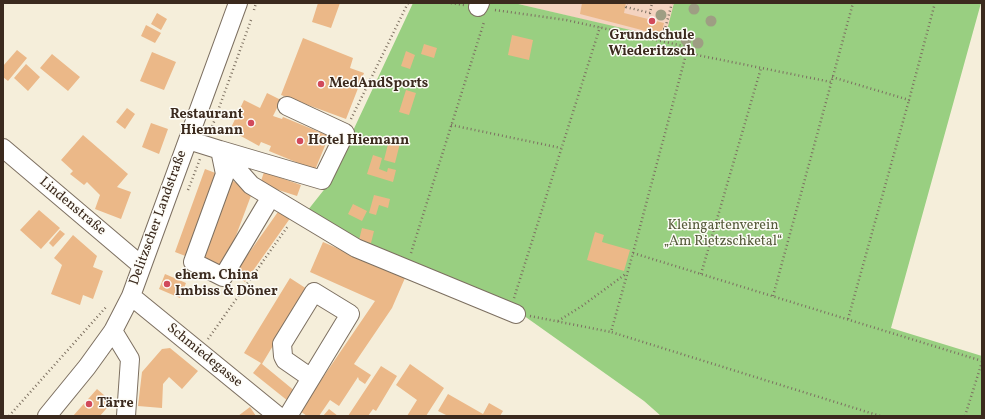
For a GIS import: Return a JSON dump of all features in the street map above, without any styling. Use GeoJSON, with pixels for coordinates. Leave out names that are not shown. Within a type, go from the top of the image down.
{"type":"FeatureCollection","features":[{"type":"Feature","properties":{"kind":"street","name":"Delitzscher Landstraße"},"geometry":{"type":"LineString","coordinates":[[47,416],[87,367],[113,331],[131,296],[238,3]]}},
{"type":"Feature","properties":{"kind":"street"},"geometry":{"type":"LineString","coordinates":[[188,140],[322,180],[345,133],[287,106]]}},
{"type":"Feature","properties":{"kind":"street","name":"Lindenstraße"},"geometry":{"type":"LineString","coordinates":[[3,148],[142,266]]}},
{"type":"Feature","properties":{"kind":"street"},"geometry":{"type":"LineString","coordinates":[[213,148],[225,174],[193,262],[222,277],[266,205]]}},
{"type":"Feature","properties":{"kind":"street"},"geometry":{"type":"LineString","coordinates":[[213,148],[251,185],[356,248],[513,313]]}},
{"type":"Feature","properties":{"kind":"street"},"geometry":{"type":"LineString","coordinates":[[288,416],[350,314],[314,292],[282,344],[283,356],[285,360],[311,378]]}},
{"type":"Feature","properties":{"kind":"street","name":"Schmiedegasse"},"geometry":{"type":"LineString","coordinates":[[131,296],[278,416]]}},
{"type":"Feature","properties":{"kind":"street"},"geometry":{"type":"LineString","coordinates":[[113,331],[130,359],[126,416]]}},
{"type":"Feature","properties":{"kind":"path"},"geometry":{"type":"LineString","coordinates":[[213,148],[256,3]]}},
{"type":"Feature","properties":{"kind":"path"},"geometry":{"type":"LineString","coordinates":[[345,133],[408,3]]}},
{"type":"Feature","properties":{"kind":"path"},"geometry":{"type":"LineString","coordinates":[[627,3],[626,7],[650,13],[652,3]]}},
{"type":"Feature","properties":{"kind":"path"},"geometry":{"type":"LineString","coordinates":[[663,29],[665,29],[672,3]]}},
{"type":"Feature","properties":{"kind":"path"},"geometry":{"type":"LineString","coordinates":[[773,296],[853,3]]}},
{"type":"Feature","properties":{"kind":"path"},"geometry":{"type":"LineString","coordinates":[[848,319],[935,3]]}},
{"type":"Feature","properties":{"kind":"path"},"geometry":{"type":"LineString","coordinates":[[406,269],[451,125],[482,6],[566,20],[688,46],[697,55],[831,82]]}},
{"type":"Feature","properties":{"kind":"path"},"geometry":{"type":"LineString","coordinates":[[600,27],[561,148],[513,313],[611,332],[880,416]]}},
{"type":"Feature","properties":{"kind":"path"},"geometry":{"type":"LineString","coordinates":[[611,332],[688,46]]}},
{"type":"Feature","properties":{"kind":"path"},"geometry":{"type":"LineString","coordinates":[[701,274],[761,68]]}},
{"type":"Feature","properties":{"kind":"path"},"geometry":{"type":"LineString","coordinates":[[832,77],[909,100]]}},
{"type":"Feature","properties":{"kind":"path"},"geometry":{"type":"LineString","coordinates":[[451,125],[561,148]]}},
{"type":"Feature","properties":{"kind":"path"},"geometry":{"type":"LineString","coordinates":[[199,352],[298,212]]}},
{"type":"Feature","properties":{"kind":"path"},"geometry":{"type":"LineString","coordinates":[[632,253],[982,361],[965,416]]}},
{"type":"Feature","properties":{"kind":"path"},"geometry":{"type":"LineString","coordinates":[[557,322],[582,306],[627,273]]}},
{"type":"Feature","properties":{"kind":"path"},"geometry":{"type":"LineString","coordinates":[[9,416],[111,301]]}},
{"type":"Feature","properties":{"kind":"shaded area","name":"Grundschule Wiederitzsch"},"geometry":{"type":"Polygon","coordinates":[[[514,3],[720,3],[692,45],[514,3]]]}},
{"type":"Feature","properties":{"kind":"green space","name":"Kleingartenverein „Am Rietzschketal“"},"geometry":{"type":"Polygon","coordinates":[[[413,3],[514,3],[665,38],[674,3],[981,3],[891,328],[982,356],[982,416],[661,416],[644,401],[513,308],[304,215],[327,186],[413,3]]]}},
{"type":"Feature","properties":{"kind":"building"},"geometry":{"type":"Polygon","coordinates":[[[318,3],[340,3],[331,28],[312,22],[318,3]]]}},
{"type":"Feature","properties":{"kind":"building"},"geometry":{"type":"Polygon","coordinates":[[[582,3],[626,3],[624,13],[664,23],[661,35],[580,14],[582,3]]]}},
{"type":"Feature","properties":{"kind":"building"},"geometry":{"type":"Polygon","coordinates":[[[157,13],[167,19],[161,30],[151,24],[157,13]]]}},
{"type":"Feature","properties":{"kind":"building"},"geometry":{"type":"Polygon","coordinates":[[[146,25],[161,33],[155,43],[141,36],[146,25]]]}},
{"type":"Feature","properties":{"kind":"building"},"geometry":{"type":"Polygon","coordinates":[[[512,35],[533,40],[529,60],[508,55],[512,35]]]}},
{"type":"Feature","properties":{"kind":"building"},"geometry":{"type":"Polygon","coordinates":[[[303,38],[353,58],[350,68],[364,73],[346,119],[281,95],[303,38]]]}},
{"type":"Feature","properties":{"kind":"building"},"geometry":{"type":"Polygon","coordinates":[[[424,44],[437,48],[434,58],[421,54],[424,44]]]}},
{"type":"Feature","properties":{"kind":"building"},"geometry":{"type":"Polygon","coordinates":[[[17,50],[27,58],[8,81],[3,77],[3,66],[17,50]]]}},
{"type":"Feature","properties":{"kind":"building"},"geometry":{"type":"Polygon","coordinates":[[[406,51],[415,55],[410,69],[401,66],[406,51]]]}},
{"type":"Feature","properties":{"kind":"building"},"geometry":{"type":"Polygon","coordinates":[[[152,52],[176,62],[164,90],[140,81],[152,52]]]}},
{"type":"Feature","properties":{"kind":"building"},"geometry":{"type":"Polygon","coordinates":[[[52,54],[80,77],[68,91],[40,68],[52,54]]]}},
{"type":"Feature","properties":{"kind":"building"},"geometry":{"type":"Polygon","coordinates":[[[26,64],[40,77],[28,91],[14,78],[26,64]]]}},
{"type":"Feature","properties":{"kind":"building"},"geometry":{"type":"Polygon","coordinates":[[[406,90],[416,93],[409,115],[399,112],[406,90]]]}},
{"type":"Feature","properties":{"kind":"building"},"geometry":{"type":"Polygon","coordinates":[[[267,93],[281,100],[273,116],[282,119],[283,117],[329,136],[315,170],[269,151],[271,146],[261,142],[259,146],[230,130],[244,100],[260,108],[267,93]]]}},
{"type":"Feature","properties":{"kind":"building"},"geometry":{"type":"Polygon","coordinates":[[[127,108],[135,114],[125,129],[116,122],[127,108]]]}},
{"type":"Feature","properties":{"kind":"building"},"geometry":{"type":"Polygon","coordinates":[[[151,123],[168,129],[159,154],[142,147],[151,123]]]}},
{"type":"Feature","properties":{"kind":"building"},"geometry":{"type":"Polygon","coordinates":[[[83,135],[128,174],[117,187],[131,192],[121,219],[95,209],[100,195],[87,182],[84,185],[70,174],[73,171],[61,160],[83,135]]]}},
{"type":"Feature","properties":{"kind":"building"},"geometry":{"type":"Polygon","coordinates":[[[390,136],[401,139],[395,163],[384,160],[390,136]]]}},
{"type":"Feature","properties":{"kind":"building"},"geometry":{"type":"Polygon","coordinates":[[[373,155],[382,158],[379,169],[387,172],[388,168],[396,170],[393,182],[367,174],[373,155]]]}},
{"type":"Feature","properties":{"kind":"building"},"geometry":{"type":"Polygon","coordinates":[[[205,169],[218,174],[188,257],[175,252],[205,169]]]}},
{"type":"Feature","properties":{"kind":"building"},"geometry":{"type":"Polygon","coordinates":[[[264,172],[301,185],[297,196],[260,184],[264,172]]]}},
{"type":"Feature","properties":{"kind":"building"},"geometry":{"type":"Polygon","coordinates":[[[230,179],[252,193],[225,265],[211,265],[200,260],[230,179]]]}},
{"type":"Feature","properties":{"kind":"building"},"geometry":{"type":"Polygon","coordinates":[[[374,195],[390,199],[388,208],[379,205],[376,215],[369,213],[374,195]]]}},
{"type":"Feature","properties":{"kind":"building"},"geometry":{"type":"Polygon","coordinates":[[[353,204],[367,211],[362,221],[348,214],[353,204]]]}},
{"type":"Feature","properties":{"kind":"building"},"geometry":{"type":"Polygon","coordinates":[[[280,209],[291,217],[245,282],[234,274],[280,209]]]}},
{"type":"Feature","properties":{"kind":"building"},"geometry":{"type":"Polygon","coordinates":[[[39,210],[60,228],[41,249],[20,230],[39,210]]]}},
{"type":"Feature","properties":{"kind":"building"},"geometry":{"type":"Polygon","coordinates":[[[362,228],[374,231],[371,243],[359,240],[362,228]]]}},
{"type":"Feature","properties":{"kind":"building"},"geometry":{"type":"Polygon","coordinates":[[[60,230],[65,234],[53,247],[49,243],[60,230]]]}},
{"type":"Feature","properties":{"kind":"building"},"geometry":{"type":"Polygon","coordinates":[[[595,232],[604,235],[602,242],[630,250],[624,271],[587,260],[595,232]]]}},
{"type":"Feature","properties":{"kind":"building"},"geometry":{"type":"Polygon","coordinates":[[[73,235],[97,256],[93,267],[103,271],[93,299],[83,295],[80,305],[51,294],[62,265],[54,258],[73,235]]]}},
{"type":"Feature","properties":{"kind":"building"},"geometry":{"type":"Polygon","coordinates":[[[323,242],[405,278],[392,308],[354,364],[371,375],[365,384],[359,380],[358,377],[339,406],[330,400],[319,416],[307,416],[300,411],[375,301],[310,272],[323,242]]]}},
{"type":"Feature","properties":{"kind":"building"},"geometry":{"type":"Polygon","coordinates":[[[165,274],[186,283],[180,298],[159,289],[165,274]]]}},
{"type":"Feature","properties":{"kind":"building"},"geometry":{"type":"Polygon","coordinates":[[[290,278],[307,289],[262,364],[296,392],[288,401],[253,373],[261,363],[244,353],[290,278]]]}},
{"type":"Feature","properties":{"kind":"building"},"geometry":{"type":"Polygon","coordinates":[[[170,348],[198,371],[182,389],[169,377],[163,384],[162,408],[138,406],[142,372],[162,349],[170,348]]]}},
{"type":"Feature","properties":{"kind":"building"},"geometry":{"type":"Polygon","coordinates":[[[410,364],[444,388],[426,416],[407,416],[417,400],[396,385],[410,364]]]}},
{"type":"Feature","properties":{"kind":"building"},"geometry":{"type":"Polygon","coordinates":[[[381,366],[397,376],[376,411],[373,409],[368,416],[348,416],[381,366]]]}},
{"type":"Feature","properties":{"kind":"building"},"geometry":{"type":"Polygon","coordinates":[[[97,389],[112,402],[100,416],[73,416],[97,389]]]}},
{"type":"Feature","properties":{"kind":"building"},"geometry":{"type":"Polygon","coordinates":[[[448,394],[483,414],[489,403],[503,411],[500,416],[448,416],[438,411],[448,394]]]}},
{"type":"Feature","properties":{"kind":"building"},"geometry":{"type":"Polygon","coordinates":[[[250,407],[256,416],[238,416],[250,407]]]}},
{"type":"Feature","properties":{"kind":"building"},"geometry":{"type":"Polygon","coordinates":[[[329,409],[338,416],[323,416],[329,409]]]}},
{"type":"Feature","properties":{"kind":"place","name":"Grundschule Wiederitzsch"},"geometry":{"type":"Point","coordinates":[652,21]}},
{"type":"Feature","properties":{"kind":"place","name":"MedAndSports"},"geometry":{"type":"Point","coordinates":[321,84]}},
{"type":"Feature","properties":{"kind":"place","name":"Restaurant Hiemann"},"geometry":{"type":"Point","coordinates":[251,123]}},
{"type":"Feature","properties":{"kind":"place","name":"Hotel Hiemann"},"geometry":{"type":"Point","coordinates":[300,141]}},
{"type":"Feature","properties":{"kind":"place","name":"ehem. China Imbiss & Döner"},"geometry":{"type":"Point","coordinates":[167,284]}},
{"type":"Feature","properties":{"kind":"place","name":"Tärre"},"geometry":{"type":"Point","coordinates":[89,404]}}]}
